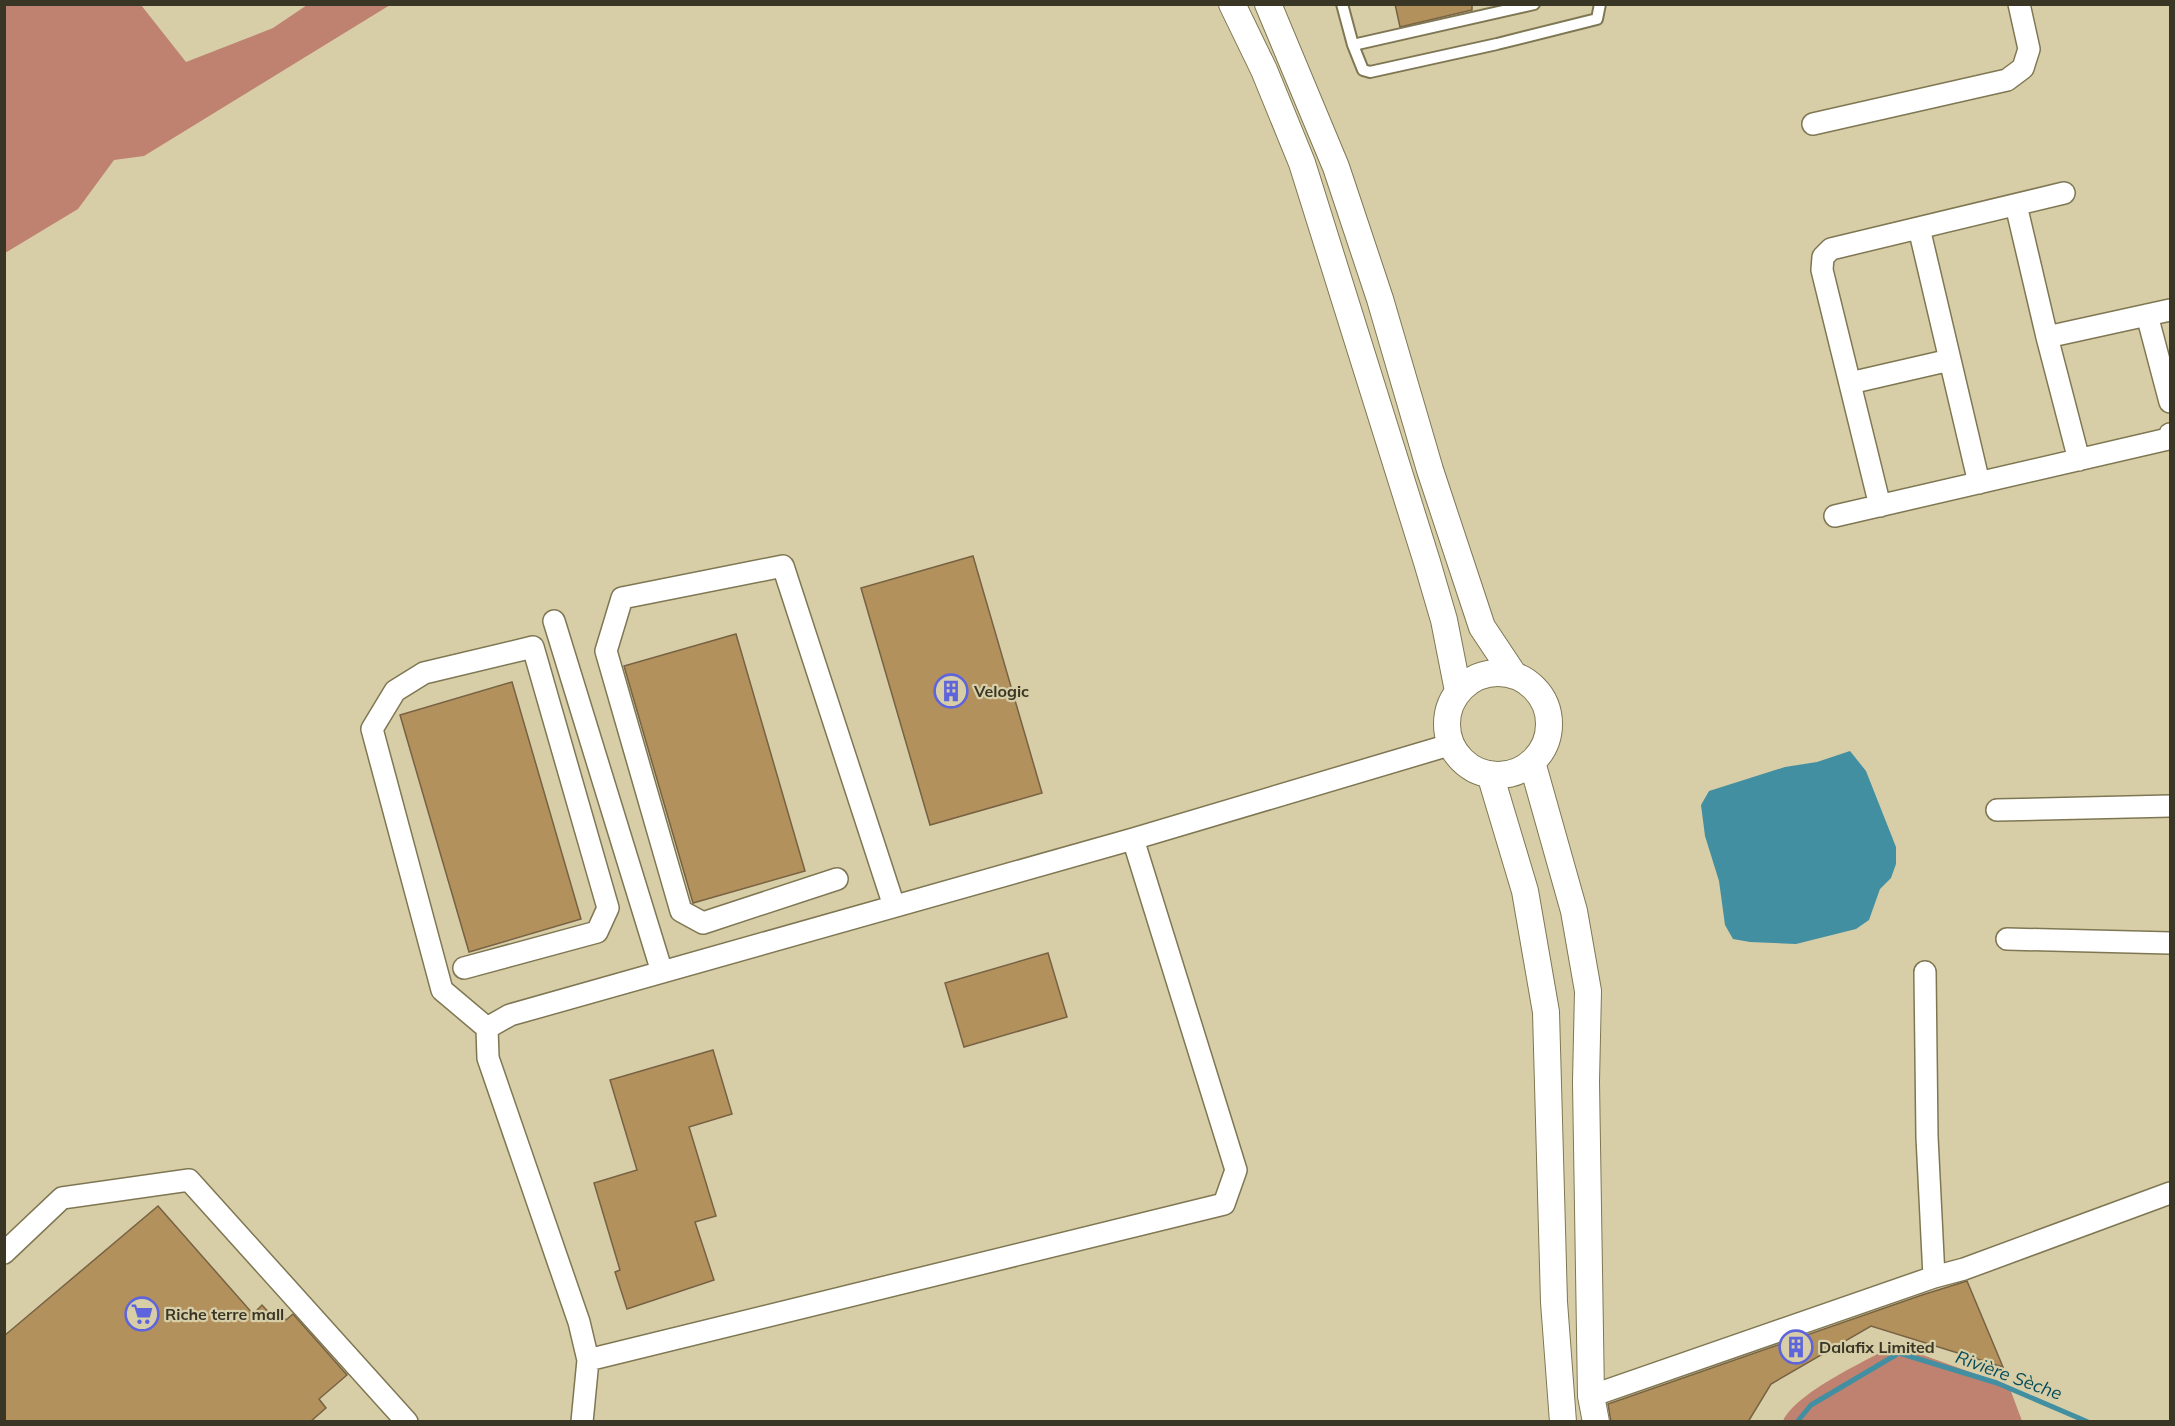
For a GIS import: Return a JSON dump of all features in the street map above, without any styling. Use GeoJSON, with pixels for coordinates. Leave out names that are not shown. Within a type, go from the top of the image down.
{"type":"FeatureCollection","features":[{"type":"Feature","properties":{"kind":"street"},"geometry":{"type":"LineString","coordinates":[[1232,4],[1264,70],[1302,163],[1427,562],[1444,620],[1458,691]]}},
{"type":"Feature","properties":{"kind":"street"},"geometry":{"type":"LineString","coordinates":[[1268,4],[1336,167],[1380,299],[1430,470],[1482,627],[1514,675]]}},
{"type":"Feature","properties":{"kind":"street"},"geometry":{"type":"LineString","coordinates":[[1813,124],[2007,80],[2023,68],[2029,49],[2019,4]]}},
{"type":"Feature","properties":{"kind":"street"},"geometry":{"type":"LineString","coordinates":[[1880,506],[1822,270],[1823,257],[1831,249],[2064,193]]}},
{"type":"Feature","properties":{"kind":"street"},"geometry":{"type":"LineString","coordinates":[[2016,205],[2079,459]]}},
{"type":"Feature","properties":{"kind":"street"},"geometry":{"type":"LineString","coordinates":[[1919,228],[1979,483]]}},
{"type":"Feature","properties":{"kind":"street"},"geometry":{"type":"LineString","coordinates":[[2047,336],[2170,310]]}},
{"type":"Feature","properties":{"kind":"street"},"geometry":{"type":"LineString","coordinates":[[2148,315],[2170,402]]}},
{"type":"Feature","properties":{"kind":"street"},"geometry":{"type":"LineString","coordinates":[[1850,383],[1950,360]]}},
{"type":"Feature","properties":{"kind":"street"},"geometry":{"type":"LineString","coordinates":[[1835,516],[2168,439],[2170,434]]}},
{"type":"Feature","properties":{"kind":"street"},"geometry":{"type":"LineString","coordinates":[[837,879],[704,923],[681,911],[606,651],[621,598],[783,566],[894,906]]}},
{"type":"Feature","properties":{"kind":"street"},"geometry":{"type":"LineString","coordinates":[[554,621],[662,972]]}},
{"type":"Feature","properties":{"kind":"street"},"geometry":{"type":"LineString","coordinates":[[464,968],[597,932],[608,909],[533,647],[424,673],[395,691],[372,729],[442,990],[487,1028],[488,1058],[579,1322],[588,1360],[582,1422]]}},
{"type":"Feature","properties":{"kind":"street"},"geometry":{"type":"LineString","coordinates":[[1499,672],[1514,675],[1528,682],[1539,693],[1550,721],[1548,736],[1542,751],[1532,762],[1505,775],[1490,774],[1465,763],[1449,745],[1446,722],[1450,706],[1458,691],[1470,681],[1499,672]]}},
{"type":"Feature","properties":{"kind":"street"},"geometry":{"type":"LineString","coordinates":[[487,1028],[510,1015],[1133,839],[1449,745]]}},
{"type":"Feature","properties":{"kind":"street"},"geometry":{"type":"LineString","coordinates":[[1532,762],[1574,910],[1588,991],[1586,1082],[1591,1396],[1596,1422]]}},
{"type":"Feature","properties":{"kind":"street"},"geometry":{"type":"LineString","coordinates":[[1490,774],[1524,891],[1546,1012],[1554,1302],[1563,1422]]}},
{"type":"Feature","properties":{"kind":"street"},"geometry":{"type":"LineString","coordinates":[[1997,810],[2170,806]]}},
{"type":"Feature","properties":{"kind":"street"},"geometry":{"type":"LineString","coordinates":[[588,1360],[1224,1204],[1236,1170],[1133,839]]}},
{"type":"Feature","properties":{"kind":"street"},"geometry":{"type":"LineString","coordinates":[[2007,939],[2170,943]]}},
{"type":"Feature","properties":{"kind":"street"},"geometry":{"type":"LineString","coordinates":[[1925,972],[1927,1137],[1934,1277]]}},
{"type":"Feature","properties":{"kind":"street"},"geometry":{"type":"LineString","coordinates":[[4,1253],[62,1198],[189,1180],[407,1422]]}},
{"type":"Feature","properties":{"kind":"street"},"geometry":{"type":"LineString","coordinates":[[1591,1396],[1934,1277],[1964,1269],[2170,1193]]}},
{"type":"Feature","properties":{"kind":"lane"},"geometry":{"type":"LineString","coordinates":[[1342,4],[1353,45],[1363,70],[1370,72],[1497,44],[1597,18],[1600,4]]}},
{"type":"Feature","properties":{"kind":"lane"},"geometry":{"type":"LineString","coordinates":[[1353,45],[1534,4]]}},
{"type":"Feature","properties":{"kind":"shaded area"},"geometry":{"type":"Polygon","coordinates":[[[4,5],[141,5],[186,62],[273,28],[307,5],[390,5],[144,156],[114,160],[78,209],[5,253],[4,5]]]}},
{"type":"Feature","properties":{"kind":"shaded area"},"geometry":{"type":"Polygon","coordinates":[[[1895,1345],[2009,1386],[2022,1421],[1783,1421],[1802,1399],[1817,1388],[1895,1345]]]}},
{"type":"Feature","properties":{"kind":"water"},"geometry":{"type":"Polygon","coordinates":[[[1850,751],[1866,771],[1896,847],[1896,864],[1891,878],[1880,889],[1869,920],[1856,929],[1796,944],[1733,939],[1725,925],[1719,881],[1705,836],[1701,805],[1709,791],[1785,767],[1817,762],[1850,751]]]}},
{"type":"Feature","properties":{"kind":"building"},"geometry":{"type":"Polygon","coordinates":[[[1395,4],[1472,4],[1472,10],[1400,27],[1395,4]]]}},
{"type":"Feature","properties":{"kind":"building","name":"Velogic"},"geometry":{"type":"Polygon","coordinates":[[[973,556],[1042,793],[930,825],[861,588],[973,556]]]}},
{"type":"Feature","properties":{"kind":"building"},"geometry":{"type":"Polygon","coordinates":[[[736,634],[805,871],[693,903],[624,666],[736,634]]]}},
{"type":"Feature","properties":{"kind":"building"},"geometry":{"type":"Polygon","coordinates":[[[512,682],[581,919],[469,952],[400,715],[512,682]]]}},
{"type":"Feature","properties":{"kind":"building"},"geometry":{"type":"Polygon","coordinates":[[[1048,953],[1067,1017],[964,1047],[945,983],[1048,953]]]}},
{"type":"Feature","properties":{"kind":"building"},"geometry":{"type":"Polygon","coordinates":[[[713,1050],[732,1114],[689,1127],[716,1216],[695,1222],[714,1280],[627,1309],[615,1272],[620,1270],[594,1183],[637,1170],[610,1080],[713,1050]]]}},
{"type":"Feature","properties":{"kind":"building","name":"Riche terre mall"},"geometry":{"type":"Polygon","coordinates":[[[158,1206],[253,1314],[262,1305],[274,1318],[280,1313],[286,1320],[293,1314],[347,1375],[319,1399],[326,1408],[310,1422],[4,1422],[4,1336],[158,1206]]]}},
{"type":"Feature","properties":{"kind":"building","name":"Dalafix Limited"},"geometry":{"type":"Polygon","coordinates":[[[1967,1281],[2003,1367],[1871,1326],[1771,1384],[1748,1422],[1611,1422],[1608,1404],[1967,1281]]]}},
{"type":"Feature","properties":{"kind":"waterway","name":"Rivière Sèche"},"geometry":{"type":"LineString","coordinates":[[1797,1422],[1811,1405],[1899,1353],[1997,1383],[2088,1422]]}},
{"type":"Feature","properties":{"kind":"place","name":"Velogic"},"geometry":{"type":"Point","coordinates":[951,691]}},
{"type":"Feature","properties":{"kind":"place","name":"Riche terre mall"},"geometry":{"type":"Point","coordinates":[142,1314]}},
{"type":"Feature","properties":{"kind":"place","name":"Dalafix Limited"},"geometry":{"type":"Point","coordinates":[1796,1347]}}]}
